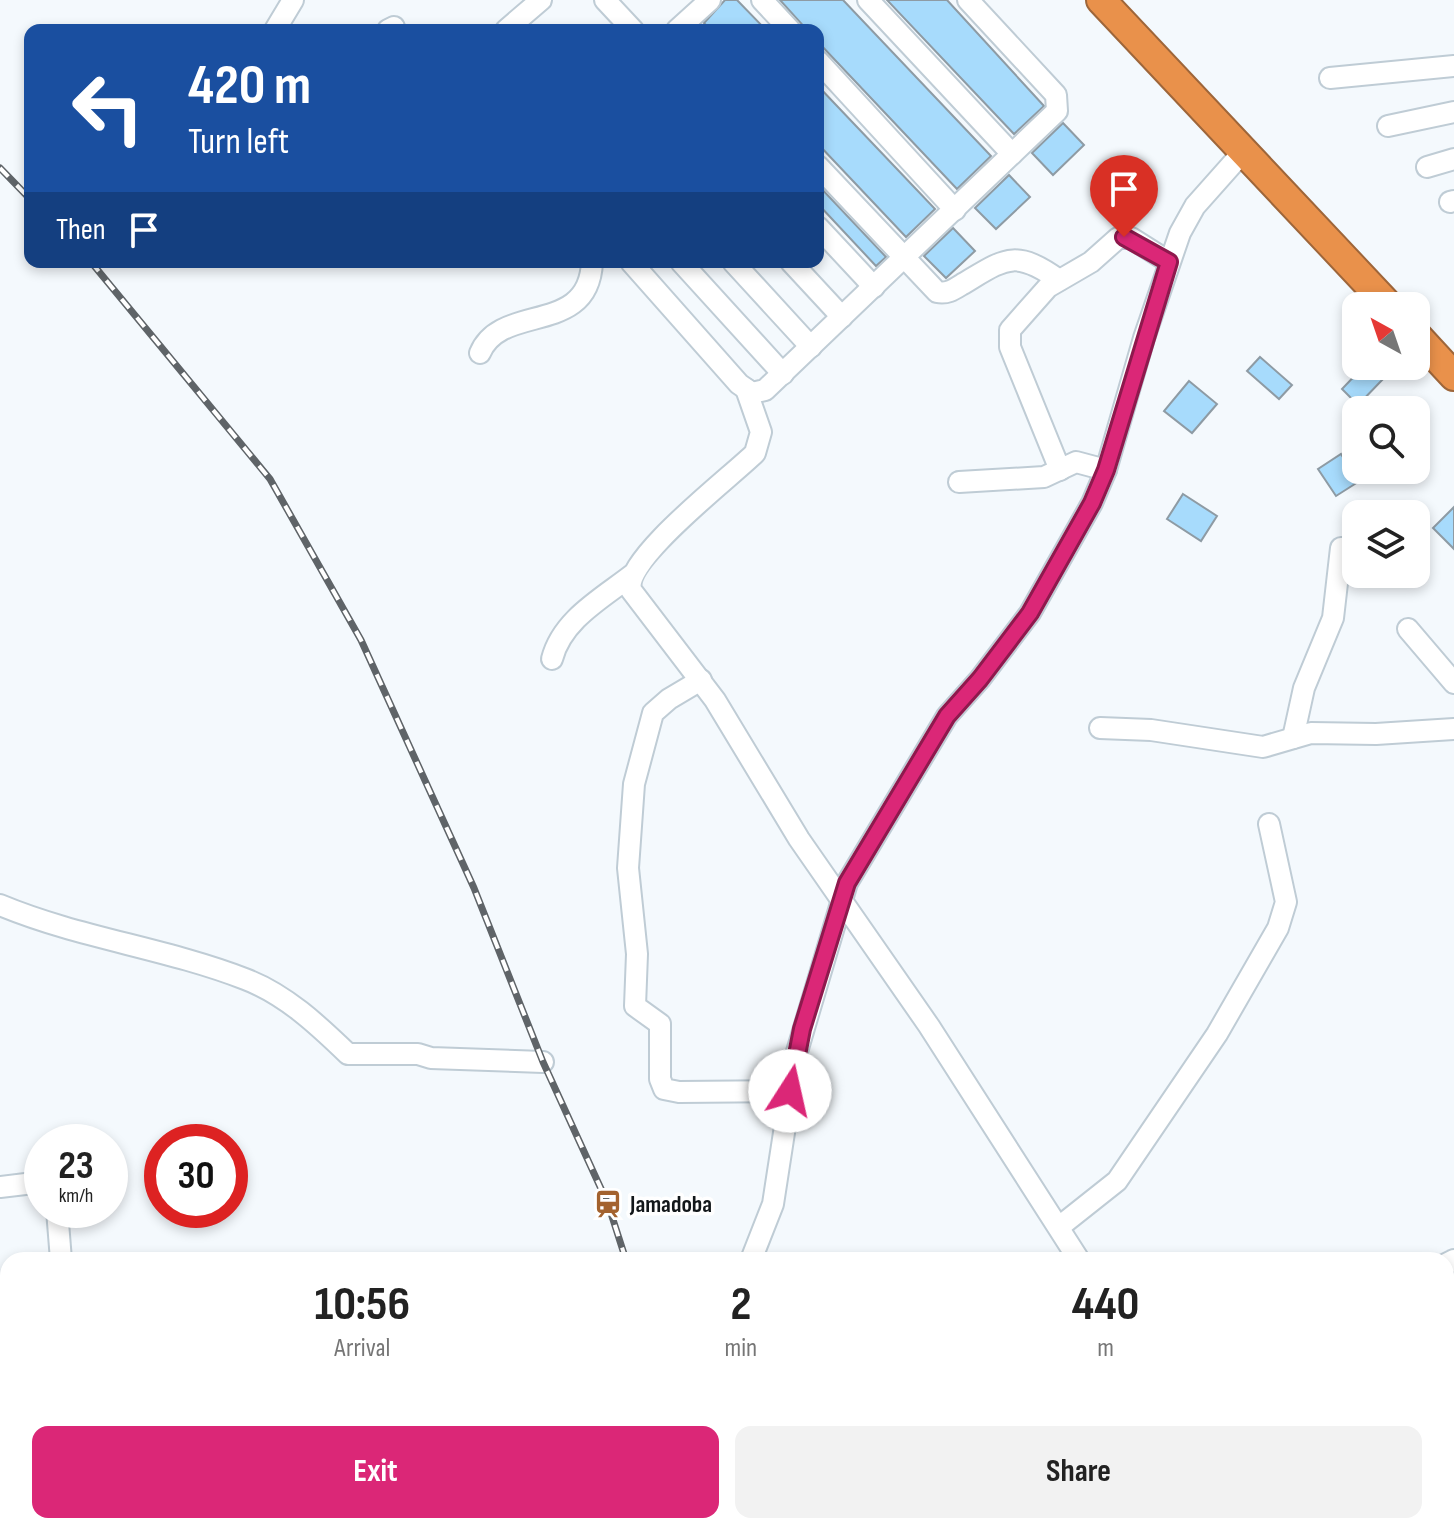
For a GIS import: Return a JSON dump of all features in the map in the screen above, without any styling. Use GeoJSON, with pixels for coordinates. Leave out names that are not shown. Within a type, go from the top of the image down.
{"type":"FeatureCollection","features":[{"type":"Feature","properties":{"kind":"highway"},"geometry":{"type":"LineString","coordinates":[[1101,0],[1376,292]]}},
{"type":"Feature","properties":{"kind":"highway"},"geometry":{"type":"LineString","coordinates":[[1430,350],[1454,376]]}},
{"type":"Feature","properties":{"kind":"street"},"geometry":{"type":"LineString","coordinates":[[279,24],[293,0]]}},
{"type":"Feature","properties":{"kind":"street"},"geometry":{"type":"LineString","coordinates":[[516,24],[541,0]]}},
{"type":"Feature","properties":{"kind":"street"},"geometry":{"type":"LineString","coordinates":[[605,0],[627,24]]}},
{"type":"Feature","properties":{"kind":"street"},"geometry":{"type":"LineString","coordinates":[[688,24],[710,0]]}},
{"type":"Feature","properties":{"kind":"street"},"geometry":{"type":"LineString","coordinates":[[762,0],[784,24]]}},
{"type":"Feature","properties":{"kind":"street"},"geometry":{"type":"LineString","coordinates":[[868,0],[1012,154]]}},
{"type":"Feature","properties":{"kind":"street"},"geometry":{"type":"LineString","coordinates":[[746,389],[759,393],[783,374],[1051,117],[1059,103],[1048,85],[968,0]]}},
{"type":"Feature","properties":{"kind":"street"},"geometry":{"type":"LineString","coordinates":[[1330,78],[1454,66]]}},
{"type":"Feature","properties":{"kind":"street"},"geometry":{"type":"LineString","coordinates":[[824,68],[955,210]]}},
{"type":"Feature","properties":{"kind":"street"},"geometry":{"type":"LineString","coordinates":[[1388,126],[1454,112]]}},
{"type":"Feature","properties":{"kind":"street"},"geometry":{"type":"LineString","coordinates":[[754,1252],[773,1204],[802,1029],[852,871],[947,716],[980,679],[1030,613],[1106,470],[1169,262],[1195,206],[1243,152]]}},
{"type":"Feature","properties":{"kind":"street"},"geometry":{"type":"LineString","coordinates":[[1427,167],[1454,159]]}},
{"type":"Feature","properties":{"kind":"street"},"geometry":{"type":"LineString","coordinates":[[824,172],[931,287],[943,293],[1014,258],[1035,263],[1059,280]]}},
{"type":"Feature","properties":{"kind":"street"},"geometry":{"type":"LineString","coordinates":[[824,233],[874,287]]}},
{"type":"Feature","properties":{"kind":"street"},"geometry":{"type":"LineString","coordinates":[[1060,470],[1008,337],[1014,322],[1059,280],[1124,237],[1169,262]]}},
{"type":"Feature","properties":{"kind":"street"},"geometry":{"type":"LineString","coordinates":[[480,353],[485,342],[495,333],[554,314],[579,299],[590,283],[591,268]]}},
{"type":"Feature","properties":{"kind":"street"},"geometry":{"type":"LineString","coordinates":[[552,659],[557,638],[632,575],[654,546],[755,453],[761,432],[746,389],[636,268]]}},
{"type":"Feature","properties":{"kind":"street"},"geometry":{"type":"LineString","coordinates":[[686,268],[783,374]]}},
{"type":"Feature","properties":{"kind":"street"},"geometry":{"type":"LineString","coordinates":[[739,268],[811,347]]}},
{"type":"Feature","properties":{"kind":"street"},"geometry":{"type":"LineString","coordinates":[[797,268],[842,317]]}},
{"type":"Feature","properties":{"kind":"street"},"geometry":{"type":"LineString","coordinates":[[959,482],[1031,479],[1076,462],[1106,470]]}},
{"type":"Feature","properties":{"kind":"street"},"geometry":{"type":"LineString","coordinates":[[1293,738],[1304,688],[1333,618],[1341,548]]}},
{"type":"Feature","properties":{"kind":"street"},"geometry":{"type":"LineString","coordinates":[[632,575],[629,583],[635,598],[701,680],[799,839],[842,897],[1074,1252]]}},
{"type":"Feature","properties":{"kind":"street"},"geometry":{"type":"LineString","coordinates":[[1408,629],[1454,683]]}},
{"type":"Feature","properties":{"kind":"street"},"geometry":{"type":"LineString","coordinates":[[701,680],[669,699],[653,713],[634,784],[628,868],[637,954],[635,1006],[660,1024],[660,1079],[664,1089],[679,1092],[790,1091]]}},
{"type":"Feature","properties":{"kind":"street"},"geometry":{"type":"LineString","coordinates":[[1100,728],[1151,730],[1263,747],[1311,733],[1376,734],[1454,729]]}},
{"type":"Feature","properties":{"kind":"street"},"geometry":{"type":"LineString","coordinates":[[1059,1227],[1117,1181],[1217,1034],[1278,928],[1286,902],[1269,824]]}},
{"type":"Feature","properties":{"kind":"street"},"geometry":{"type":"LineString","coordinates":[[0,905],[56,927],[180,957],[246,979],[305,1013],[348,1054],[360,1057],[418,1054],[431,1058],[543,1062]]}},
{"type":"Feature","properties":{"kind":"street"},"geometry":{"type":"LineString","coordinates":[[0,1187],[24,1184]]}},
{"type":"Feature","properties":{"kind":"street"},"geometry":{"type":"LineString","coordinates":[[58,1228],[60,1252]]}},
{"type":"Feature","properties":{"kind":"building"},"geometry":{"type":"Polygon","coordinates":[[[725,0],[737,0],[760,24],[705,24],[725,0]]]}},
{"type":"Feature","properties":{"kind":"building"},"geometry":{"type":"Polygon","coordinates":[[[780,0],[843,0],[991,156],[957,189],[824,48],[824,24],[802,24],[780,0]]]}},
{"type":"Feature","properties":{"kind":"building"},"geometry":{"type":"Polygon","coordinates":[[[887,0],[947,0],[1044,106],[1014,134],[887,0]]]}},
{"type":"Feature","properties":{"kind":"building"},"geometry":{"type":"Polygon","coordinates":[[[824,92],[935,209],[906,237],[824,150],[824,92]]]}},
{"type":"Feature","properties":{"kind":"building"},"geometry":{"type":"Polygon","coordinates":[[[1063,123],[1084,145],[1053,175],[1032,153],[1063,123]]]}},
{"type":"Feature","properties":{"kind":"building"},"geometry":{"type":"Polygon","coordinates":[[[1009,175],[1030,197],[996,229],[975,208],[1009,175]]]}},
{"type":"Feature","properties":{"kind":"building"},"geometry":{"type":"Polygon","coordinates":[[[824,191],[886,257],[876,266],[824,210],[824,191]]]}},
{"type":"Feature","properties":{"kind":"building"},"geometry":{"type":"Polygon","coordinates":[[[953,228],[975,251],[946,278],[924,256],[953,228]]]}},
{"type":"Feature","properties":{"kind":"building"},"geometry":{"type":"Polygon","coordinates":[[[1260,357],[1292,385],[1279,399],[1247,371],[1260,357]]]}},
{"type":"Feature","properties":{"kind":"building"},"geometry":{"type":"Polygon","coordinates":[[[1351,380],[1382,380],[1367,396],[1349,396],[1342,389],[1351,380]]]}},
{"type":"Feature","properties":{"kind":"building"},"geometry":{"type":"Polygon","coordinates":[[[1189,381],[1217,404],[1192,433],[1164,411],[1189,381]]]}},
{"type":"Feature","properties":{"kind":"building"},"geometry":{"type":"Polygon","coordinates":[[[1341,454],[1342,484],[1355,484],[1336,496],[1318,469],[1341,454]]]}},
{"type":"Feature","properties":{"kind":"building"},"geometry":{"type":"Polygon","coordinates":[[[1183,494],[1217,516],[1201,541],[1167,519],[1183,494]]]}},
{"type":"Feature","properties":{"kind":"building"},"geometry":{"type":"Polygon","coordinates":[[[1454,507],[1454,549],[1433,528],[1454,507]]]}},
{"type":"Feature","properties":{"kind":"railway"},"geometry":{"type":"LineString","coordinates":[[0,168],[24,193]]}},
{"type":"Feature","properties":{"kind":"railway"},"geometry":{"type":"LineString","coordinates":[[96,268],[270,479],[361,640],[474,888],[543,1062],[608,1204],[623,1252]]}},
{"type":"Feature","properties":{"kind":"place","name":"Jamadoba"},"geometry":{"type":"Point","coordinates":[608,1204]}},
{"type":"Feature","properties":{"kind":"route"},"geometry":{"type":"LineString","coordinates":[[790,1091],[802,1029],[852,871],[947,716],[980,679],[1030,613],[1099,489],[1169,262],[1131,238],[1124,237]]}}]}
